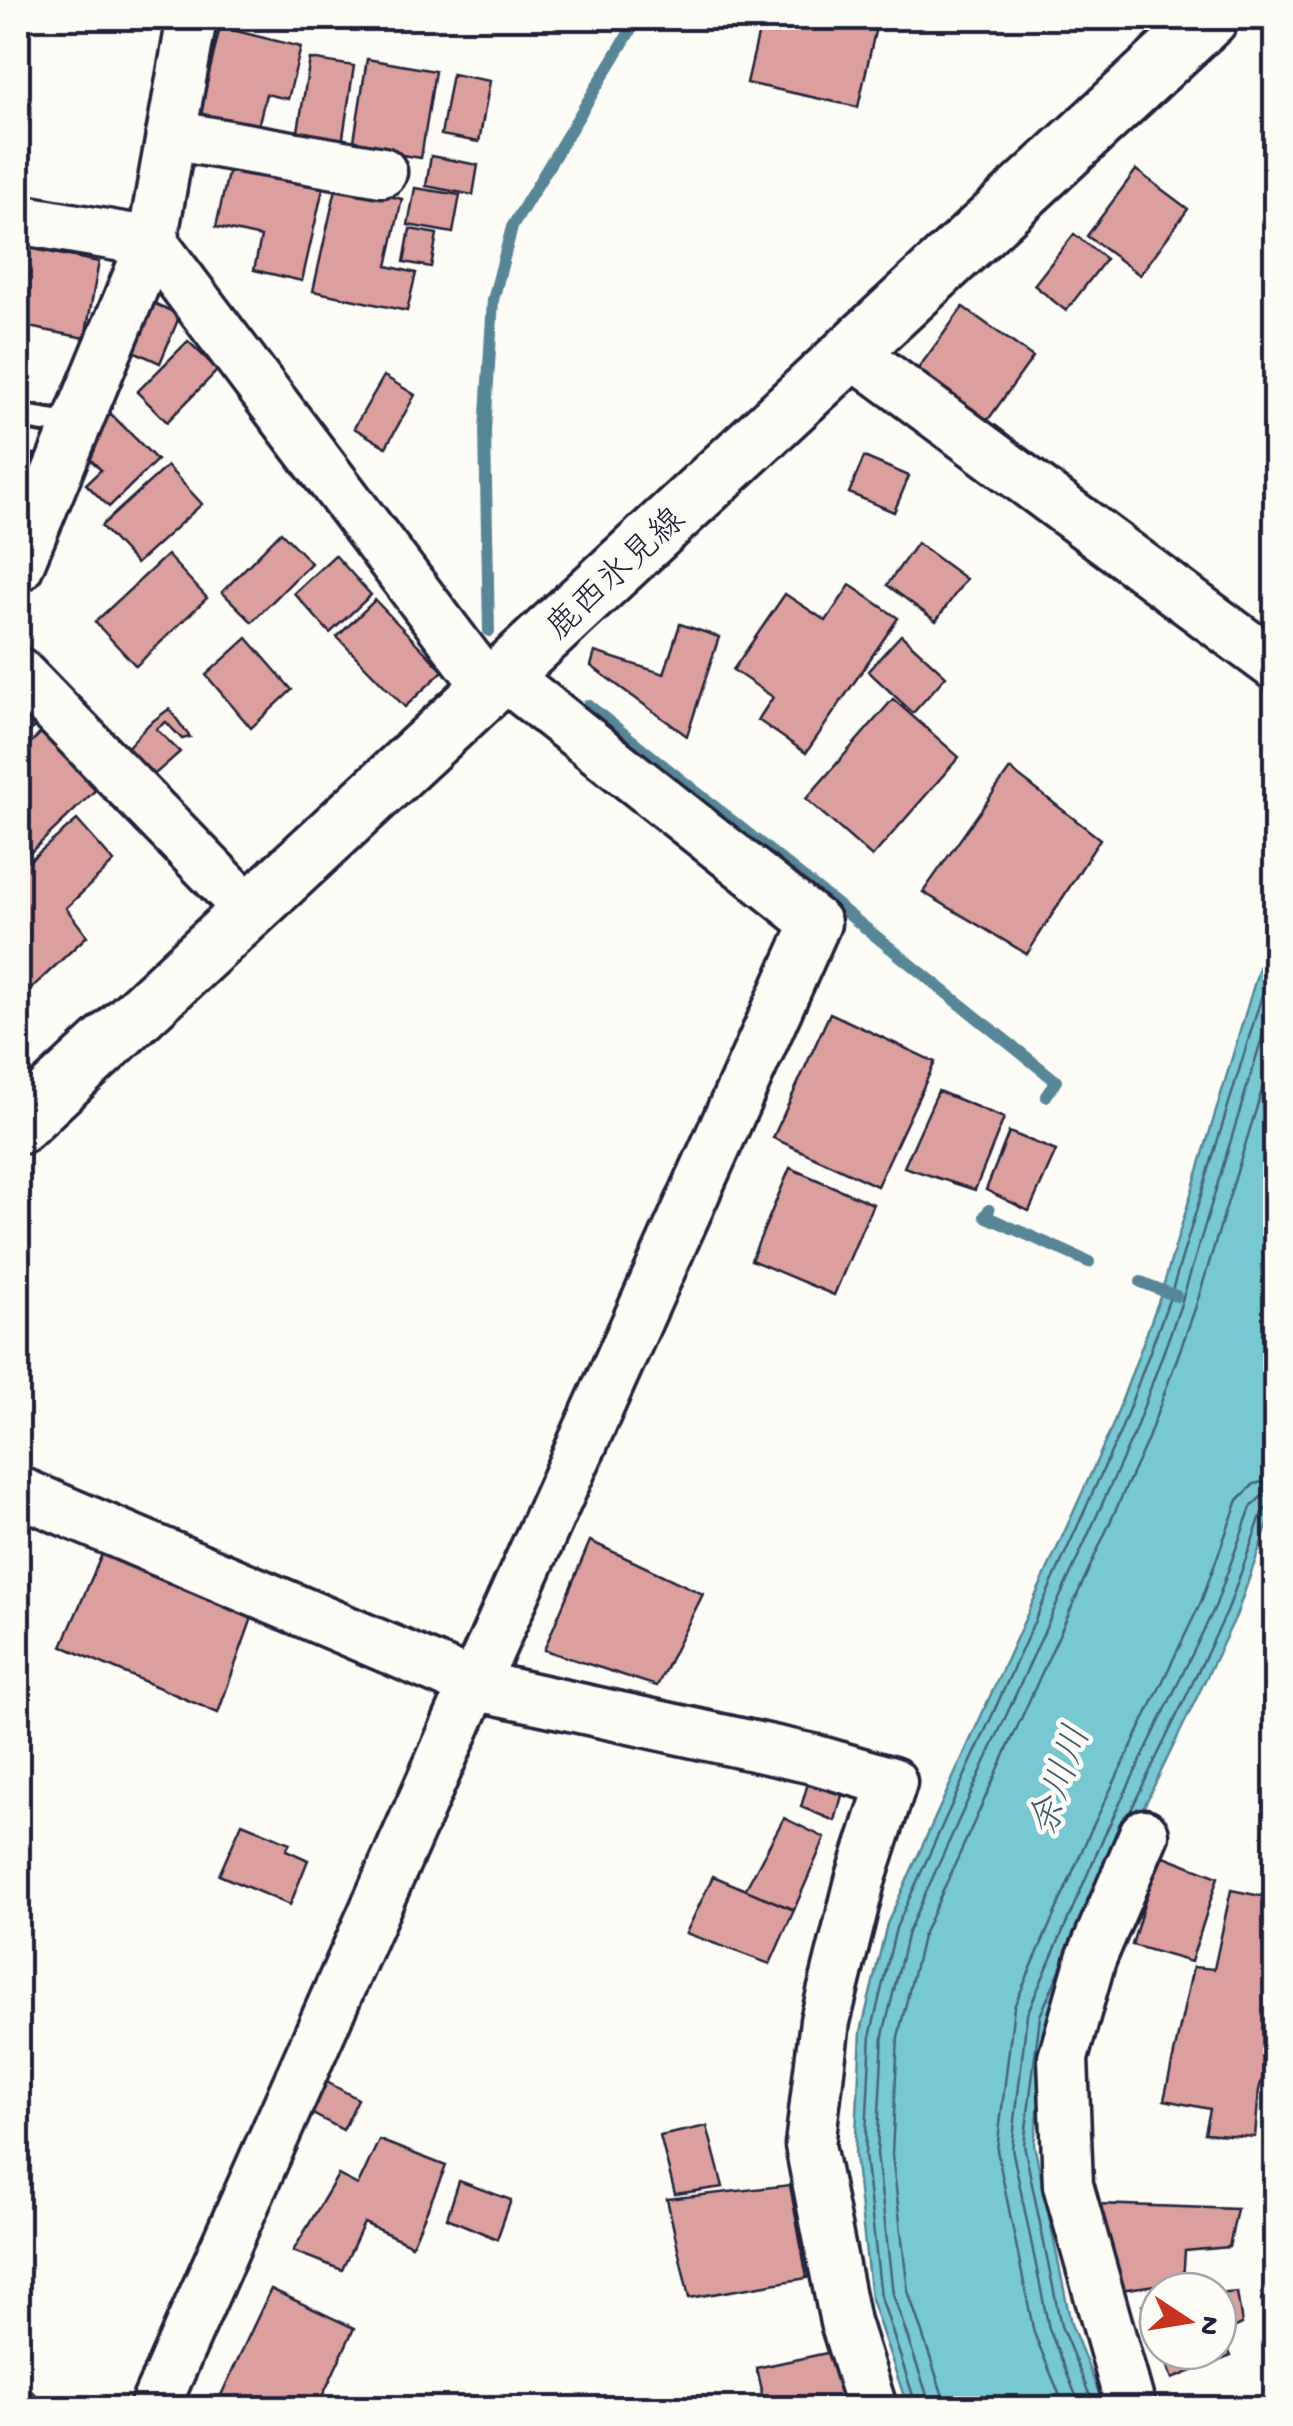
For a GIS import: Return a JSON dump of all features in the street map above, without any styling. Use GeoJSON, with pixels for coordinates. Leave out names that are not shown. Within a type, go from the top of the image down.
{"type":"FeatureCollection","features":[{"type":"Feature","properties":{"kind":"main road","name":"鹿西氷見線"},"geometry":{"type":"LineString","coordinates":[[18,1126],[1210,18]]}},
{"type":"Feature","properties":{"kind":"street"},"geometry":{"type":"LineString","coordinates":[[18,568],[152,242],[192,18]]}},
{"type":"Feature","properties":{"kind":"street"},"geometry":{"type":"LineString","coordinates":[[171,135],[382,172]]}},
{"type":"Feature","properties":{"kind":"street"},"geometry":{"type":"LineString","coordinates":[[18,218],[152,242],[495,681],[816,923],[154,2408]]}},
{"type":"Feature","properties":{"kind":"street"},"geometry":{"type":"LineString","coordinates":[[852,352],[1276,666]]}},
{"type":"Feature","properties":{"kind":"street"},"geometry":{"type":"LineString","coordinates":[[18,672],[248,910]]}},
{"type":"Feature","properties":{"kind":"street"},"geometry":{"type":"LineString","coordinates":[[18,1491],[474,1685],[813,1759],[892,1782],[860,1882],[824,2021],[810,2145],[845,2322],[872,2408]]}},
{"type":"Feature","properties":{"kind":"street"},"geometry":{"type":"LineString","coordinates":[[1131,2408],[1068,2185],[1063,2058],[1091,1959],[1144,1834]]}},
{"type":"Feature","properties":{"kind":"lane"},"geometry":{"type":"LineString","coordinates":[[18,416],[74,425]]}},
{"type":"Feature","properties":{"kind":"water","name":"余川川"},"geometry":{"type":"Polygon","coordinates":[[[1275,915],[1275,1504],[1236,1616],[1125,1846],[1050,2017],[1034,2144],[1071,2324],[1105,2408],[908,2408],[871,2299],[855,2155],[861,2032],[887,1924],[1112,1427],[1160,1297],[1275,915]]]}},
{"type":"Feature","properties":{"kind":"building"},"geometry":{"type":"Polygon","coordinates":[[[762,18],[878,18],[858,107],[747,83],[762,18]]]}},
{"type":"Feature","properties":{"kind":"building"},"geometry":{"type":"Polygon","coordinates":[[[220,27],[301,47],[288,99],[266,94],[256,135],[198,121],[220,27]]]}},
{"type":"Feature","properties":{"kind":"building"},"geometry":{"type":"Polygon","coordinates":[[[310,59],[354,66],[341,150],[296,143],[310,59]]]}},
{"type":"Feature","properties":{"kind":"building"},"geometry":{"type":"Polygon","coordinates":[[[367,59],[435,71],[421,158],[353,147],[367,59]]]}},
{"type":"Feature","properties":{"kind":"building"},"geometry":{"type":"Polygon","coordinates":[[[452,74],[490,81],[479,142],[441,135],[452,74]]]}},
{"type":"Feature","properties":{"kind":"building"},"geometry":{"type":"Polygon","coordinates":[[[431,156],[478,165],[473,195],[426,186],[431,156]]]}},
{"type":"Feature","properties":{"kind":"building"},"geometry":{"type":"Polygon","coordinates":[[[230,164],[324,184],[302,281],[254,270],[261,237],[216,227],[230,164]]]}},
{"type":"Feature","properties":{"kind":"building"},"geometry":{"type":"Polygon","coordinates":[[[1136,170],[1188,209],[1140,275],[1087,236],[1136,170]]]}},
{"type":"Feature","properties":{"kind":"building"},"geometry":{"type":"Polygon","coordinates":[[[337,184],[402,199],[387,266],[416,273],[407,311],[313,291],[337,184]]]}},
{"type":"Feature","properties":{"kind":"building"},"geometry":{"type":"Polygon","coordinates":[[[415,188],[460,195],[453,233],[408,225],[415,188]]]}},
{"type":"Feature","properties":{"kind":"building"},"geometry":{"type":"Polygon","coordinates":[[[410,229],[437,234],[431,267],[404,262],[410,229]]]}},
{"type":"Feature","properties":{"kind":"building"},"geometry":{"type":"Polygon","coordinates":[[[1074,234],[1106,259],[1066,311],[1034,285],[1074,234]]]}},
{"type":"Feature","properties":{"kind":"building"},"geometry":{"type":"Polygon","coordinates":[[[18,246],[99,262],[85,338],[18,325],[18,246]]]}},
{"type":"Feature","properties":{"kind":"building"},"geometry":{"type":"Polygon","coordinates":[[[151,302],[180,315],[160,363],[131,350],[151,302]]]}},
{"type":"Feature","properties":{"kind":"building"},"geometry":{"type":"Polygon","coordinates":[[[963,307],[1033,357],[985,424],[915,373],[963,307]]]}},
{"type":"Feature","properties":{"kind":"building"},"geometry":{"type":"Polygon","coordinates":[[[188,341],[218,370],[167,422],[137,392],[188,341]]]}},
{"type":"Feature","properties":{"kind":"building"},"geometry":{"type":"Polygon","coordinates":[[[384,376],[415,395],[386,447],[354,428],[384,376]]]}},
{"type":"Feature","properties":{"kind":"building"},"geometry":{"type":"Polygon","coordinates":[[[111,414],[157,460],[109,507],[86,484],[101,470],[78,447],[111,414]]]}},
{"type":"Feature","properties":{"kind":"building"},"geometry":{"type":"Polygon","coordinates":[[[18,450],[34,454],[18,533],[18,450]]]}},
{"type":"Feature","properties":{"kind":"building"},"geometry":{"type":"Polygon","coordinates":[[[864,457],[909,476],[894,512],[849,493],[864,457]]]}},
{"type":"Feature","properties":{"kind":"building"},"geometry":{"type":"Polygon","coordinates":[[[167,466],[202,504],[136,564],[101,526],[167,466]]]}},
{"type":"Feature","properties":{"kind":"building"},"geometry":{"type":"Polygon","coordinates":[[[281,532],[311,563],[252,622],[222,592],[281,532]]]}},
{"type":"Feature","properties":{"kind":"building"},"geometry":{"type":"Polygon","coordinates":[[[917,543],[966,579],[936,621],[887,585],[917,543]]]}},
{"type":"Feature","properties":{"kind":"building"},"geometry":{"type":"Polygon","coordinates":[[[167,555],[207,598],[136,666],[95,622],[167,555]]]}},
{"type":"Feature","properties":{"kind":"building"},"geometry":{"type":"Polygon","coordinates":[[[335,555],[371,595],[330,633],[294,593],[335,555]]]}},
{"type":"Feature","properties":{"kind":"building"},"geometry":{"type":"Polygon","coordinates":[[[850,585],[898,618],[806,753],[758,720],[773,697],[733,670],[785,594],[826,621],[850,585]]]}},
{"type":"Feature","properties":{"kind":"building"},"geometry":{"type":"Polygon","coordinates":[[[375,600],[443,671],[405,707],[337,637],[375,600]]]}},
{"type":"Feature","properties":{"kind":"building"},"geometry":{"type":"Polygon","coordinates":[[[680,624],[719,637],[687,736],[591,666],[595,652],[664,674],[680,624]]]}},
{"type":"Feature","properties":{"kind":"building"},"geometry":{"type":"Polygon","coordinates":[[[901,635],[946,676],[913,713],[868,671],[901,635]]]}},
{"type":"Feature","properties":{"kind":"building"},"geometry":{"type":"Polygon","coordinates":[[[247,638],[292,690],[251,728],[206,675],[247,638]]]}},
{"type":"Feature","properties":{"kind":"building"},"geometry":{"type":"Polygon","coordinates":[[[18,688],[44,717],[18,744],[18,688]]]}},
{"type":"Feature","properties":{"kind":"building"},"geometry":{"type":"Polygon","coordinates":[[[893,699],[959,757],[872,857],[806,799],[893,699]]]}},
{"type":"Feature","properties":{"kind":"building"},"geometry":{"type":"Polygon","coordinates":[[[169,709],[190,737],[182,739],[166,722],[156,729],[180,752],[147,781],[123,752],[169,709]]]}},
{"type":"Feature","properties":{"kind":"building"},"geometry":{"type":"Polygon","coordinates":[[[51,723],[106,780],[30,853],[18,838],[18,755],[51,723]]]}},
{"type":"Feature","properties":{"kind":"building"},"geometry":{"type":"Polygon","coordinates":[[[1010,769],[1100,839],[1027,954],[923,892],[1010,769]]]}},
{"type":"Feature","properties":{"kind":"building"},"geometry":{"type":"Polygon","coordinates":[[[77,820],[114,862],[66,908],[87,936],[20,999],[18,855],[29,861],[77,820]]]}},
{"type":"Feature","properties":{"kind":"building"},"geometry":{"type":"Polygon","coordinates":[[[830,1013],[935,1062],[877,1186],[773,1138],[830,1013]]]}},
{"type":"Feature","properties":{"kind":"building"},"geometry":{"type":"Polygon","coordinates":[[[938,1091],[1004,1118],[975,1190],[904,1167],[938,1091]]]}},
{"type":"Feature","properties":{"kind":"building"},"geometry":{"type":"Polygon","coordinates":[[[1009,1132],[1056,1151],[1029,1211],[986,1190],[1009,1132]]]}},
{"type":"Feature","properties":{"kind":"building"},"geometry":{"type":"Polygon","coordinates":[[[790,1168],[873,1204],[834,1295],[751,1260],[790,1168]]]}},
{"type":"Feature","properties":{"kind":"building"},"geometry":{"type":"Polygon","coordinates":[[[590,1541],[703,1594],[657,1686],[544,1650],[590,1541]]]}},
{"type":"Feature","properties":{"kind":"building"},"geometry":{"type":"Polygon","coordinates":[[[103,1552],[253,1615],[218,1713],[62,1646],[103,1552]]]}},
{"type":"Feature","properties":{"kind":"building"},"geometry":{"type":"Polygon","coordinates":[[[810,1776],[844,1788],[835,1821],[801,1807],[810,1776]]]}},
{"type":"Feature","properties":{"kind":"building"},"geometry":{"type":"Polygon","coordinates":[[[784,1818],[825,1838],[794,1910],[745,1890],[784,1818]]]}},
{"type":"Feature","properties":{"kind":"building"},"geometry":{"type":"Polygon","coordinates":[[[242,1823],[290,1843],[286,1850],[308,1860],[290,1905],[219,1875],[242,1823]]]}},
{"type":"Feature","properties":{"kind":"building"},"geometry":{"type":"Polygon","coordinates":[[[1159,1854],[1218,1877],[1191,1962],[1132,1945],[1159,1854]]]}},
{"type":"Feature","properties":{"kind":"building"},"geometry":{"type":"Polygon","coordinates":[[[713,1876],[794,1910],[770,1964],[686,1933],[713,1876]]]}},
{"type":"Feature","properties":{"kind":"building"},"geometry":{"type":"Polygon","coordinates":[[[1231,1890],[1276,1899],[1276,1960],[1272,1973],[1276,1974],[1276,2029],[1259,2090],[1255,2137],[1205,2133],[1210,2109],[1164,2100],[1193,1967],[1214,1969],[1231,1890]]]}},
{"type":"Feature","properties":{"kind":"building"},"geometry":{"type":"Polygon","coordinates":[[[325,2081],[358,2099],[343,2130],[309,2112],[325,2081]]]}},
{"type":"Feature","properties":{"kind":"building"},"geometry":{"type":"Polygon","coordinates":[[[707,2126],[723,2187],[675,2194],[660,2136],[707,2126]]]}},
{"type":"Feature","properties":{"kind":"building"},"geometry":{"type":"Polygon","coordinates":[[[379,2140],[446,2166],[412,2245],[364,2223],[342,2270],[293,2251],[338,2175],[358,2185],[379,2140]]]}},
{"type":"Feature","properties":{"kind":"building"},"geometry":{"type":"Polygon","coordinates":[[[459,2181],[511,2200],[497,2239],[447,2218],[459,2181]]]}},
{"type":"Feature","properties":{"kind":"building"},"geometry":{"type":"Polygon","coordinates":[[[790,2185],[807,2278],[689,2298],[667,2199],[790,2185]]]}},
{"type":"Feature","properties":{"kind":"building"},"geometry":{"type":"Polygon","coordinates":[[[1096,2204],[1237,2209],[1229,2247],[1185,2251],[1184,2271],[1138,2271],[1138,2287],[1120,2290],[1096,2204]]]}},
{"type":"Feature","properties":{"kind":"building"},"geometry":{"type":"Polygon","coordinates":[[[1276,2217],[1276,2304],[1261,2300],[1276,2217]]]}},
{"type":"Feature","properties":{"kind":"building"},"geometry":{"type":"Polygon","coordinates":[[[271,2289],[354,2328],[317,2408],[215,2408],[271,2289]]]}},
{"type":"Feature","properties":{"kind":"building"},"geometry":{"type":"Polygon","coordinates":[[[841,2350],[853,2408],[765,2408],[756,2368],[841,2350]]]}},
{"type":"Feature","properties":{"kind":"building"},"geometry":{"type":"Polygon","coordinates":[[[1169,2371],[1193,2371],[1172,2379],[1169,2371]]]}},
{"type":"Feature","properties":{"kind":"building"},"geometry":{"type":"Polygon","coordinates":[[[21,2384],[55,2408],[18,2408],[21,2384]]]}},
{"type":"Feature","properties":{"kind":"waterway"},"geometry":{"type":"LineString","coordinates":[[489,631],[485,431],[493,300],[512,227],[638,18]]}},
{"type":"Feature","properties":{"kind":"waterway"},"geometry":{"type":"LineString","coordinates":[[588,705],[1056,1081],[1046,1096]]}},
{"type":"Feature","properties":{"kind":"waterway"},"geometry":{"type":"LineString","coordinates":[[989,1210],[985,1216],[1089,1262]]}},
{"type":"Feature","properties":{"kind":"waterway"},"geometry":{"type":"LineString","coordinates":[[1141,1282],[1176,1296]]}}]}
